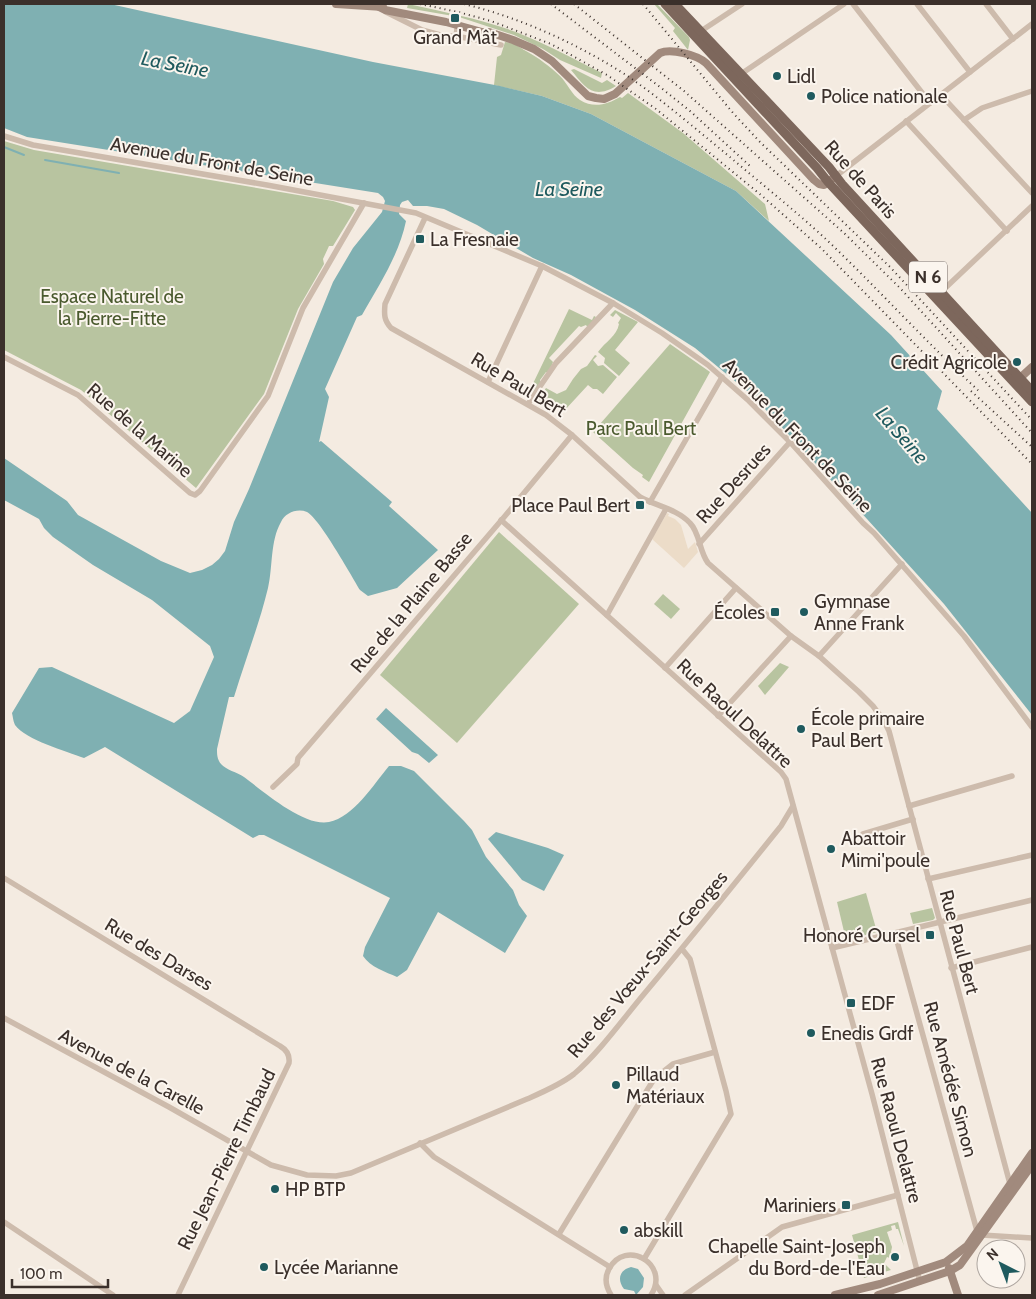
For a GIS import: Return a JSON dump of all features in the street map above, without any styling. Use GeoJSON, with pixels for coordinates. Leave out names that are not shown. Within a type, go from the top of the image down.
{"type":"FeatureCollection","features":[{"type":"Feature","properties":{"kind":"main road"},"geometry":{"type":"LineString","coordinates":[[336,4],[406,10],[483,28],[540,53],[558,66],[588,96],[596,98],[604,98],[618,92],[653,58],[663,51],[696,56],[702,59],[814,180],[824,185],[836,176]]}},
{"type":"Feature","properties":{"kind":"main road","name":"Rue de Paris"},"geometry":{"type":"LineString","coordinates":[[665,4],[982,347],[1004,370],[1019,382]]}},
{"type":"Feature","properties":{"kind":"main road","name":"Rue de Paris"},"geometry":{"type":"LineString","coordinates":[[675,4],[836,176],[1019,382]]}},
{"type":"Feature","properties":{"kind":"main road"},"geometry":{"type":"LineString","coordinates":[[1019,382],[1032,367]]}},
{"type":"Feature","properties":{"kind":"main road","name":"N 6"},"geometry":{"type":"LineString","coordinates":[[1019,382],[1032,391]]}},
{"type":"Feature","properties":{"kind":"main road","name":"N 6"},"geometry":{"type":"LineString","coordinates":[[1019,382],[1032,402]]}},
{"type":"Feature","properties":{"kind":"main road"},"geometry":{"type":"LineString","coordinates":[[878,1295],[920,1282],[950,1271],[960,1265],[1010,1184],[1032,1153]]}},
{"type":"Feature","properties":{"kind":"main road"},"geometry":{"type":"LineString","coordinates":[[835,1295],[880,1284],[946,1262],[980,1233],[1032,1166]]}},
{"type":"Feature","properties":{"kind":"main road"},"geometry":{"type":"LineString","coordinates":[[946,1262],[958,1295]]}},
{"type":"Feature","properties":{"kind":"street"},"geometry":{"type":"LineString","coordinates":[[701,31],[742,4]]}},
{"type":"Feature","properties":{"kind":"street"},"geometry":{"type":"LineString","coordinates":[[741,74],[844,4]]}},
{"type":"Feature","properties":{"kind":"street"},"geometry":{"type":"LineString","coordinates":[[853,4],[930,103]]}},
{"type":"Feature","properties":{"kind":"street"},"geometry":{"type":"LineString","coordinates":[[917,4],[970,72]]}},
{"type":"Feature","properties":{"kind":"street"},"geometry":{"type":"LineString","coordinates":[[986,4],[1013,39]]}},
{"type":"Feature","properties":{"kind":"street"},"geometry":{"type":"LineString","coordinates":[[382,9],[422,30],[444,36],[456,36],[501,46]]}},
{"type":"Feature","properties":{"kind":"street"},"geometry":{"type":"LineString","coordinates":[[456,36],[457,23]]}},
{"type":"Feature","properties":{"kind":"street"},"geometry":{"type":"LineString","coordinates":[[836,176],[1032,24]]}},
{"type":"Feature","properties":{"kind":"street"},"geometry":{"type":"LineString","coordinates":[[964,120],[982,108],[1032,91]]}},
{"type":"Feature","properties":{"kind":"street"},"geometry":{"type":"LineString","coordinates":[[941,95],[1032,194]]}},
{"type":"Feature","properties":{"kind":"street"},"geometry":{"type":"LineString","coordinates":[[906,121],[1007,230]]}},
{"type":"Feature","properties":{"kind":"street","name":"Avenue du Front de Seine"},"geometry":{"type":"LineString","coordinates":[[4,136],[33,145],[416,213],[542,266],[613,303],[662,333],[708,365],[790,442],[902,564],[964,636],[1032,726]]}},
{"type":"Feature","properties":{"kind":"street","name":"Rue de la Marine"},"geometry":{"type":"LineString","coordinates":[[4,357],[78,395],[190,493],[195,495],[200,491],[268,396],[303,308],[364,203]]}},
{"type":"Feature","properties":{"kind":"street"},"geometry":{"type":"LineString","coordinates":[[941,292],[1032,206]]}},
{"type":"Feature","properties":{"kind":"street","name":"Rue Paul Bert"},"geometry":{"type":"LineString","coordinates":[[425,218],[385,304],[385,322],[391,328],[546,415],[572,435],[640,496],[677,513],[690,523],[696,532],[699,544],[708,562],[790,636],[819,656],[867,699],[884,720],[889,731],[913,819],[1010,1184]]}},
{"type":"Feature","properties":{"kind":"street"},"geometry":{"type":"LineString","coordinates":[[488,382],[542,266]]}},
{"type":"Feature","properties":{"kind":"street"},"geometry":{"type":"LineString","coordinates":[[528,404],[556,363],[613,303]]}},
{"type":"Feature","properties":{"kind":"street"},"geometry":{"type":"LineString","coordinates":[[650,502],[722,377]]}},
{"type":"Feature","properties":{"kind":"street","name":"Rue de la Plaine Basse"},"geometry":{"type":"LineString","coordinates":[[273,787],[297,764],[298,758],[572,435]]}},
{"type":"Feature","properties":{"kind":"street","name":"Rue Desrues"},"geometry":{"type":"LineString","coordinates":[[699,544],[790,442]]}},
{"type":"Feature","properties":{"kind":"street"},"geometry":{"type":"LineString","coordinates":[[606,615],[666,509]]}},
{"type":"Feature","properties":{"kind":"street","name":"Rue Raoul Delattre"},"geometry":{"type":"LineString","coordinates":[[501,520],[781,772],[786,779],[920,1282]]}},
{"type":"Feature","properties":{"kind":"street"},"geometry":{"type":"LineString","coordinates":[[819,656],[902,564]]}},
{"type":"Feature","properties":{"kind":"street"},"geometry":{"type":"LineString","coordinates":[[665,668],[736,588]]}},
{"type":"Feature","properties":{"kind":"street"},"geometry":{"type":"LineString","coordinates":[[718,716],[790,636]]}},
{"type":"Feature","properties":{"kind":"street"},"geometry":{"type":"LineString","coordinates":[[909,806],[1012,776]]}},
{"type":"Feature","properties":{"kind":"street","name":"Rue des Vœux-Saint-Georges"},"geometry":{"type":"LineString","coordinates":[[247,1150],[280,1169],[307,1175],[336,1176],[351,1173],[543,1092],[573,1074],[612,1032],[682,949],[781,826],[793,806]]}},
{"type":"Feature","properties":{"kind":"street"},"geometry":{"type":"LineString","coordinates":[[863,834],[913,819]]}},
{"type":"Feature","properties":{"kind":"street"},"geometry":{"type":"LineString","coordinates":[[928,879],[1032,854]]}},
{"type":"Feature","properties":{"kind":"street","name":"Rue des Darses"},"geometry":{"type":"LineString","coordinates":[[4,878],[280,1046],[287,1051],[289,1063]]}},
{"type":"Feature","properties":{"kind":"street"},"geometry":{"type":"LineString","coordinates":[[832,948],[1032,900]]}},
{"type":"Feature","properties":{"kind":"street","name":"Rue Amédée Simon"},"geometry":{"type":"LineString","coordinates":[[895,934],[980,1233]]}},
{"type":"Feature","properties":{"kind":"street"},"geometry":{"type":"LineString","coordinates":[[952,968],[1032,947]]}},
{"type":"Feature","properties":{"kind":"street"},"geometry":{"type":"LineString","coordinates":[[644,1259],[730,1119],[731,1111],[690,959],[682,949]]}},
{"type":"Feature","properties":{"kind":"street","name":"Avenue de la Carelle"},"geometry":{"type":"LineString","coordinates":[[4,1018],[247,1150]]}},
{"type":"Feature","properties":{"kind":"street"},"geometry":{"type":"LineString","coordinates":[[559,1234],[654,1079],[673,1064],[715,1052]]}},
{"type":"Feature","properties":{"kind":"street","name":"Rue Jean-Pierre Timbaud"},"geometry":{"type":"LineString","coordinates":[[178,1295],[289,1063]]}},
{"type":"Feature","properties":{"kind":"street"},"geometry":{"type":"LineString","coordinates":[[420,1143],[434,1158],[610,1267]]}},
{"type":"Feature","properties":{"kind":"street"},"geometry":{"type":"LineString","coordinates":[[685,1295],[782,1227],[898,1195]]}},
{"type":"Feature","properties":{"kind":"street"},"geometry":{"type":"LineString","coordinates":[[4,1222],[113,1295]]}},
{"type":"Feature","properties":{"kind":"street"},"geometry":{"type":"LineString","coordinates":[[980,1233],[1032,1238]]}},
{"type":"Feature","properties":{"kind":"street"},"geometry":{"type":"LineString","coordinates":[[611,1295],[606,1282],[610,1267],[623,1256],[632,1255],[644,1259],[654,1270],[656,1284],[663,1295]]}},
{"type":"Feature","properties":{"kind":"street"},"geometry":{"type":"LineString","coordinates":[[651,1295],[656,1284]]}},
{"type":"Feature","properties":{"kind":"green space"},"geometry":{"type":"Polygon","coordinates":[[[408,4],[503,27],[602,73],[601,78],[560,60],[543,49],[514,35],[459,17],[407,8],[408,4]]]}},
{"type":"Feature","properties":{"kind":"green space"},"geometry":{"type":"Polygon","coordinates":[[[654,4],[657,4],[689,37],[688,50],[673,31],[675,28],[654,4]]]}},
{"type":"Feature","properties":{"kind":"green space"},"geometry":{"type":"Polygon","coordinates":[[[505,42],[516,45],[544,62],[560,76],[577,98],[585,103],[601,105],[620,97],[622,98],[628,93],[683,133],[765,204],[769,221],[736,191],[591,114],[542,96],[494,85],[497,57],[501,55],[505,42]]]}},
{"type":"Feature","properties":{"kind":"green space"},"geometry":{"type":"Polygon","coordinates":[[[574,69],[602,83],[607,80],[616,86],[601,92],[590,90],[571,70],[574,69]]]}},
{"type":"Feature","properties":{"kind":"green space","name":"Espace Naturel de la Pierre-Fitte"},"geometry":{"type":"Polygon","coordinates":[[[4,141],[34,150],[333,201],[353,207],[355,210],[333,246],[329,246],[323,259],[324,264],[298,309],[264,394],[196,488],[81,390],[4,350],[4,141]]]}},
{"type":"Feature","properties":{"kind":"green space"},"geometry":{"type":"Polygon","coordinates":[[[569,309],[592,320],[594,316],[596,317],[588,328],[586,325],[579,326],[549,358],[553,362],[549,372],[546,372],[540,380],[541,383],[532,395],[526,398],[569,309]]]}},
{"type":"Feature","properties":{"kind":"green space"},"geometry":{"type":"Polygon","coordinates":[[[615,310],[638,322],[615,350],[630,363],[619,376],[604,363],[605,358],[598,352],[618,328],[621,318],[616,313],[613,317],[610,315],[615,310]]]}},
{"type":"Feature","properties":{"kind":"green space","name":"Parc Paul Bert"},"geometry":{"type":"Polygon","coordinates":[[[670,344],[710,372],[649,482],[593,432],[670,344]]]}},
{"type":"Feature","properties":{"kind":"green space"},"geometry":{"type":"Polygon","coordinates":[[[595,355],[597,356],[593,360],[598,366],[603,365],[617,377],[603,394],[588,385],[564,411],[537,401],[546,388],[557,394],[566,390],[581,369],[587,366],[595,355]]]}},
{"type":"Feature","properties":{"kind":"green space"},"geometry":{"type":"Polygon","coordinates":[[[499,532],[579,604],[457,743],[380,675],[499,532]]]}},
{"type":"Feature","properties":{"kind":"green space"},"geometry":{"type":"Polygon","coordinates":[[[663,594],[680,609],[671,619],[654,604],[663,594]]]}},
{"type":"Feature","properties":{"kind":"green space"},"geometry":{"type":"Polygon","coordinates":[[[780,663],[789,667],[765,695],[758,686],[780,663]]]}},
{"type":"Feature","properties":{"kind":"green space"},"geometry":{"type":"Polygon","coordinates":[[[866,893],[877,932],[846,940],[837,902],[866,893]]]}},
{"type":"Feature","properties":{"kind":"green space"},"geometry":{"type":"Polygon","coordinates":[[[932,908],[935,918],[933,920],[913,924],[910,913],[932,908]]]}},
{"type":"Feature","properties":{"kind":"green space"},"geometry":{"type":"Polygon","coordinates":[[[898,1222],[904,1246],[895,1225],[891,1226],[892,1230],[887,1232],[892,1247],[891,1252],[893,1253],[890,1258],[887,1257],[884,1263],[891,1270],[864,1278],[852,1235],[898,1222]]]}},
{"type":"Feature","properties":{"kind":"shaded area","name":"Place Paul Bert"},"geometry":{"type":"Polygon","coordinates":[[[667,513],[669,514],[668,516],[675,519],[681,525],[688,549],[695,542],[698,552],[684,568],[652,539],[667,513]]]}},
{"type":"Feature","properties":{"kind":"water","name":"La Seine"},"geometry":{"type":"Polygon","coordinates":[[[4,4],[110,4],[373,62],[500,86],[542,96],[591,114],[736,191],[891,335],[942,391],[937,409],[1032,513],[1032,715],[944,604],[867,519],[753,396],[695,348],[635,310],[571,275],[533,258],[477,225],[444,209],[413,206],[408,200],[400,205],[399,214],[406,221],[399,246],[382,281],[362,315],[357,317],[325,389],[329,397],[319,442],[321,441],[392,502],[389,506],[438,550],[397,588],[368,596],[360,590],[335,548],[312,516],[307,512],[299,511],[285,516],[277,529],[273,546],[270,580],[256,629],[234,697],[229,697],[217,755],[223,766],[244,777],[284,807],[296,814],[319,822],[329,822],[347,814],[389,766],[401,766],[414,771],[472,830],[486,857],[513,890],[519,905],[527,916],[505,953],[438,912],[407,970],[397,977],[383,971],[363,956],[365,947],[390,898],[264,835],[253,838],[105,747],[84,758],[28,736],[15,725],[12,713],[39,668],[52,667],[174,723],[190,711],[214,657],[210,646],[152,600],[93,565],[53,537],[44,528],[39,519],[4,500],[4,458],[67,501],[78,515],[161,561],[190,573],[212,565],[225,551],[234,522],[333,282],[353,248],[382,212],[385,201],[378,193],[27,137],[4,128],[4,4]]]}},
{"type":"Feature","properties":{"kind":"water"},"geometry":{"type":"Polygon","coordinates":[[[386,708],[438,755],[429,763],[418,754],[412,752],[376,719],[386,708]]]}},
{"type":"Feature","properties":{"kind":"water"},"geometry":{"type":"Polygon","coordinates":[[[496,832],[548,848],[564,855],[544,891],[522,880],[488,839],[496,832]]]}},
{"type":"Feature","properties":{"kind":"water"},"geometry":{"type":"Polygon","coordinates":[[[631,1267],[638,1269],[644,1278],[643,1287],[636,1295],[634,1291],[624,1289],[620,1282],[620,1276],[624,1270],[631,1267]]]}},
{"type":"Feature","properties":{"kind":"waterway"},"geometry":{"type":"LineString","coordinates":[[4,147],[24,155]]}},
{"type":"Feature","properties":{"kind":"waterway"},"geometry":{"type":"LineString","coordinates":[[45,160],[119,173]]}},
{"type":"Feature","properties":{"kind":"railway"},"geometry":{"type":"LineString","coordinates":[[420,4],[491,21],[551,44],[607,75],[656,109],[761,195],[822,249],[1032,464]]}},
{"type":"Feature","properties":{"kind":"railway"},"geometry":{"type":"LineString","coordinates":[[464,4],[506,16],[568,42],[607,63],[651,93],[817,231],[981,393]]}},
{"type":"Feature","properties":{"kind":"railway"},"geometry":{"type":"LineString","coordinates":[[551,4],[690,111],[750,166]]}},
{"type":"Feature","properties":{"kind":"railway"},"geometry":{"type":"LineString","coordinates":[[574,4],[684,91],[844,233],[900,288],[1032,433]]}},
{"type":"Feature","properties":{"kind":"railway"},"geometry":{"type":"LineString","coordinates":[[643,4],[733,113],[760,142],[890,267],[1032,420]]}},
{"type":"Feature","properties":{"kind":"railway"},"geometry":{"type":"LineString","coordinates":[[971,391],[1032,447]]}},
{"type":"Feature","properties":{"kind":"place","name":"Grand Mât"},"geometry":{"type":"Point","coordinates":[455,18]}},
{"type":"Feature","properties":{"kind":"place","name":"Lidl"},"geometry":{"type":"Point","coordinates":[777,76]}},
{"type":"Feature","properties":{"kind":"place","name":"Police nationale"},"geometry":{"type":"Point","coordinates":[811,96]}},
{"type":"Feature","properties":{"kind":"place","name":"La Fresnaie"},"geometry":{"type":"Point","coordinates":[420,239]}},
{"type":"Feature","properties":{"kind":"place","name":"Crédit Agricole"},"geometry":{"type":"Point","coordinates":[1017,362]}},
{"type":"Feature","properties":{"kind":"place","name":"Place Paul Bert"},"geometry":{"type":"Point","coordinates":[640,505]}},
{"type":"Feature","properties":{"kind":"place","name":"Écoles"},"geometry":{"type":"Point","coordinates":[775,612]}},
{"type":"Feature","properties":{"kind":"place","name":"Gymnase Anne Frank"},"geometry":{"type":"Point","coordinates":[804,612]}},
{"type":"Feature","properties":{"kind":"place","name":"École primaire Paul Bert"},"geometry":{"type":"Point","coordinates":[801,729]}},
{"type":"Feature","properties":{"kind":"place","name":"Abattoir Mimi'poule"},"geometry":{"type":"Point","coordinates":[831,849]}},
{"type":"Feature","properties":{"kind":"place","name":"Honoré Oursel"},"geometry":{"type":"Point","coordinates":[930,935]}},
{"type":"Feature","properties":{"kind":"place","name":"EDF"},"geometry":{"type":"Point","coordinates":[851,1003]}},
{"type":"Feature","properties":{"kind":"place","name":"Enedis Grdf"},"geometry":{"type":"Point","coordinates":[811,1033]}},
{"type":"Feature","properties":{"kind":"place","name":"Pillaud Matériaux"},"geometry":{"type":"Point","coordinates":[616,1085]}},
{"type":"Feature","properties":{"kind":"place","name":"HP BTP"},"geometry":{"type":"Point","coordinates":[275,1189]}},
{"type":"Feature","properties":{"kind":"place","name":"Mariniers"},"geometry":{"type":"Point","coordinates":[846,1205]}},
{"type":"Feature","properties":{"kind":"place","name":"abskill"},"geometry":{"type":"Point","coordinates":[624,1230]}},
{"type":"Feature","properties":{"kind":"place","name":"Chapelle Saint-Joseph du Bord-de-l'Eau"},"geometry":{"type":"Point","coordinates":[895,1257]}},
{"type":"Feature","properties":{"kind":"place","name":"Lycée Marianne"},"geometry":{"type":"Point","coordinates":[264,1267]}}]}
